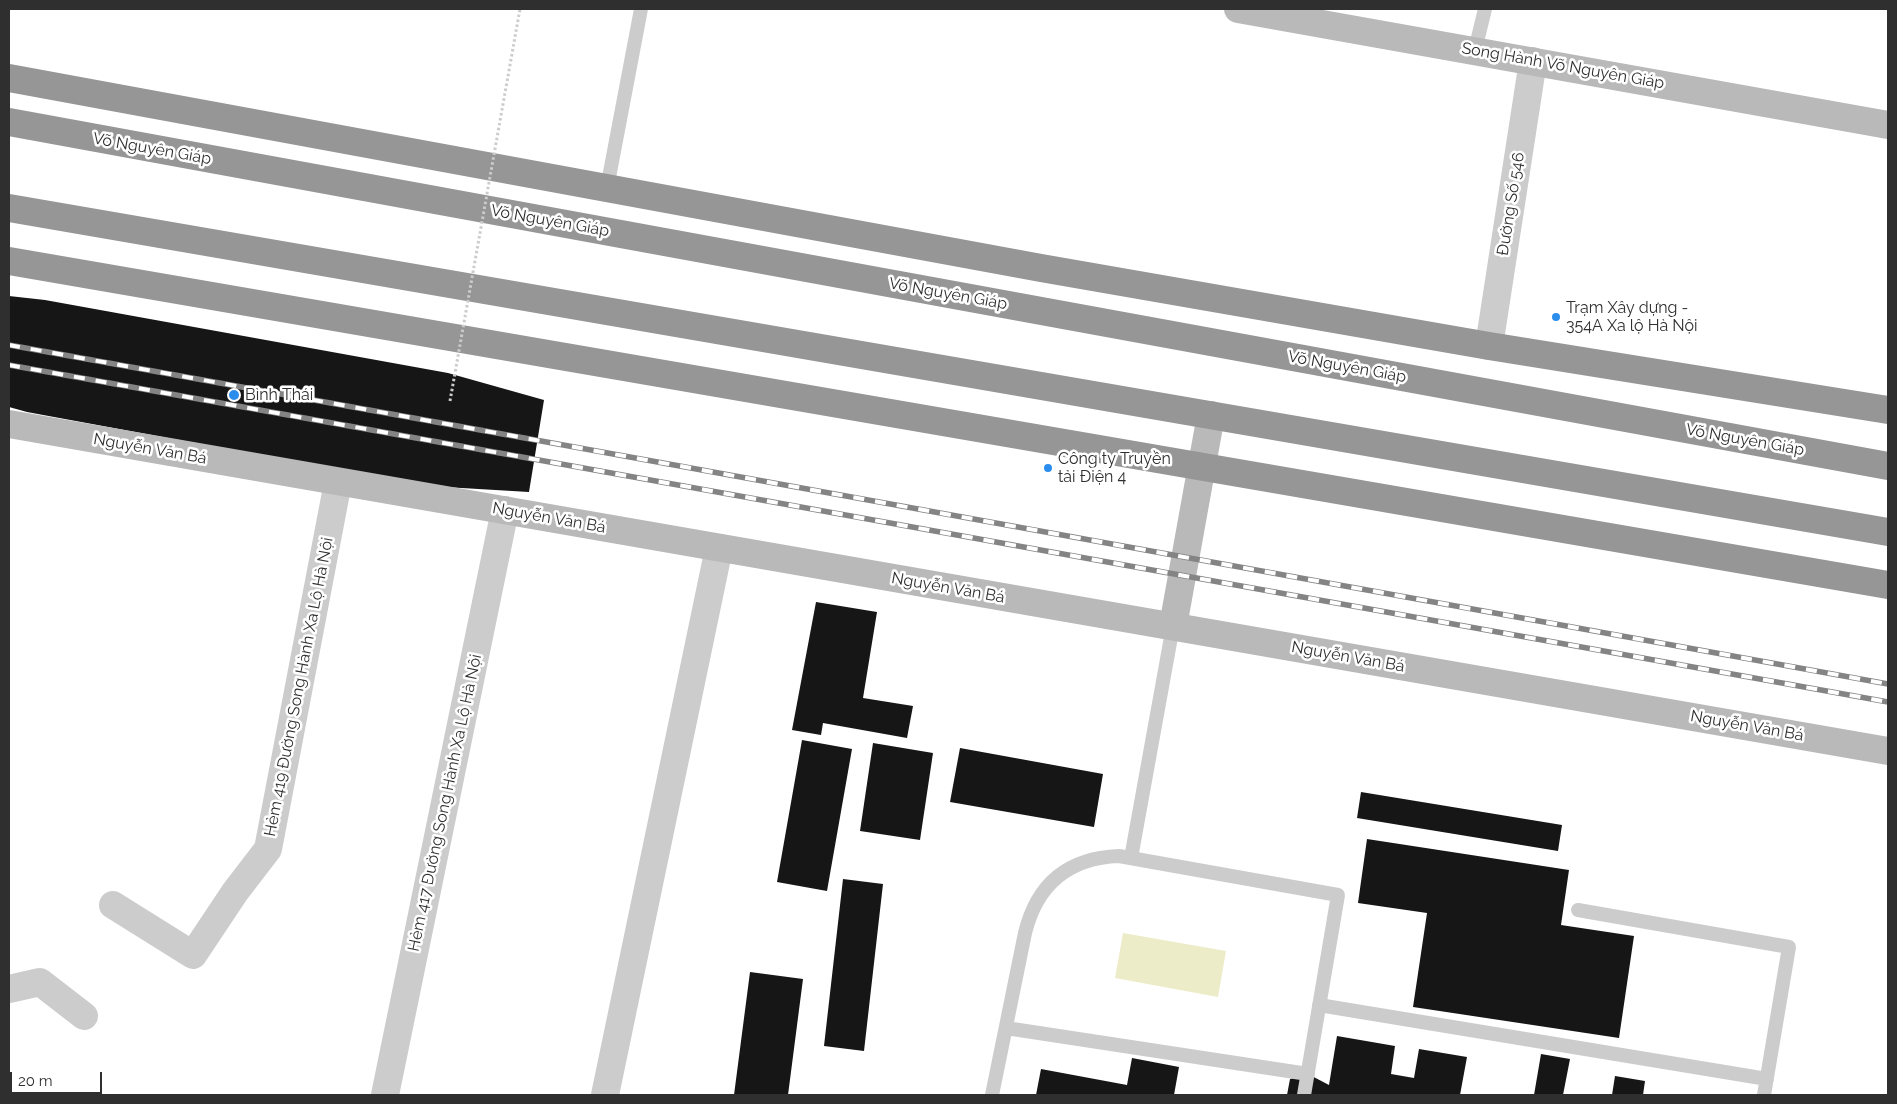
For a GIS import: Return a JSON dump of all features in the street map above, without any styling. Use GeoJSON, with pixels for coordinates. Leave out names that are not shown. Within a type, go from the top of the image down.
{"type":"FeatureCollection","features":[{"type":"Feature","properties":{"kind":"highway"},"geometry":{"type":"LineString","coordinates":[[9,78],[1061,272],[1489,346],[1888,410]]}},
{"type":"Feature","properties":{"kind":"highway","name":"Võ Nguyên Giáp"},"geometry":{"type":"LineString","coordinates":[[9,122],[1888,466]]}},
{"type":"Feature","properties":{"kind":"highway"},"geometry":{"type":"LineString","coordinates":[[9,208],[1888,532]]}},
{"type":"Feature","properties":{"kind":"highway"},"geometry":{"type":"LineString","coordinates":[[9,261],[1888,585]]}},
{"type":"Feature","properties":{"kind":"main road","name":"Song Hành Võ Nguyên Giáp"},"geometry":{"type":"LineString","coordinates":[[1238,9],[1888,125]]}},
{"type":"Feature","properties":{"kind":"main road"},"geometry":{"type":"LineString","coordinates":[[1173,626],[1211,415]]}},
{"type":"Feature","properties":{"kind":"main road","name":"Nguyễn Văn Bá"},"geometry":{"type":"LineString","coordinates":[[9,424],[1888,750]]}},
{"type":"Feature","properties":{"kind":"street","name":"Đường Số 546"},"geometry":{"type":"LineString","coordinates":[[1489,346],[1533,61]]}},
{"type":"Feature","properties":{"kind":"street","name":"Hẻm 419 Đường Song Hành Xa Lộ Hà Nội"},"geometry":{"type":"LineString","coordinates":[[113,905],[193,955],[235,892],[268,849],[338,482]]}},
{"type":"Feature","properties":{"kind":"street","name":"Hẻm 417 Đường Song Hành Xa Lộ Hà Nội"},"geometry":{"type":"LineString","coordinates":[[386,1095],[505,510]]}},
{"type":"Feature","properties":{"kind":"street"},"geometry":{"type":"LineString","coordinates":[[605,1095],[719,548]]}},
{"type":"Feature","properties":{"kind":"street"},"geometry":{"type":"LineString","coordinates":[[9,989],[40,982],[84,1016]]}},
{"type":"Feature","properties":{"kind":"lane"},"geometry":{"type":"LineString","coordinates":[[607,188],[641,9]]}},
{"type":"Feature","properties":{"kind":"lane"},"geometry":{"type":"LineString","coordinates":[[1475,50],[1485,9]]}},
{"type":"Feature","properties":{"kind":"lane"},"geometry":{"type":"LineString","coordinates":[[1130,858],[1173,626]]}},
{"type":"Feature","properties":{"kind":"lane"},"geometry":{"type":"LineString","coordinates":[[992,1095],[1029,917],[1036,901],[1058,876],[1071,867],[1086,860],[1111,856],[1338,895],[1304,1095]]}},
{"type":"Feature","properties":{"kind":"lane"},"geometry":{"type":"LineString","coordinates":[[1578,910],[1789,947],[1764,1095]]}},
{"type":"Feature","properties":{"kind":"lane"},"geometry":{"type":"LineString","coordinates":[[1320,1005],[1767,1079]]}},
{"type":"Feature","properties":{"kind":"lane"},"geometry":{"type":"LineString","coordinates":[[1006,1028],[1308,1074]]}},
{"type":"Feature","properties":{"kind":"path"},"geometry":{"type":"LineString","coordinates":[[450,401],[520,9]]}},
{"type":"Feature","properties":{"kind":"shaded area"},"geometry":{"type":"Polygon","coordinates":[[[1123,933],[1226,951],[1218,997],[1115,978],[1123,933]]]}},
{"type":"Feature","properties":{"kind":"building"},"geometry":{"type":"Polygon","coordinates":[[[9,296],[45,300],[448,373],[544,400],[529,492],[428,486],[27,412],[9,407],[9,296]]]}},
{"type":"Feature","properties":{"kind":"building"},"geometry":{"type":"Polygon","coordinates":[[[816,602],[877,612],[863,698],[913,706],[907,738],[823,723],[821,735],[792,730],[816,602]]]}},
{"type":"Feature","properties":{"kind":"building"},"geometry":{"type":"Polygon","coordinates":[[[802,740],[852,749],[827,891],[777,882],[802,740]]]}},
{"type":"Feature","properties":{"kind":"building"},"geometry":{"type":"Polygon","coordinates":[[[873,743],[933,753],[920,840],[860,831],[873,743]]]}},
{"type":"Feature","properties":{"kind":"building"},"geometry":{"type":"Polygon","coordinates":[[[960,748],[1103,774],[1094,827],[950,802],[960,748]]]}},
{"type":"Feature","properties":{"kind":"building"},"geometry":{"type":"Polygon","coordinates":[[[1361,792],[1562,825],[1558,851],[1357,818],[1361,792]]]}},
{"type":"Feature","properties":{"kind":"building"},"geometry":{"type":"Polygon","coordinates":[[[1367,839],[1569,870],[1561,925],[1634,936],[1619,1038],[1413,1007],[1427,913],[1358,903],[1367,839]]]}},
{"type":"Feature","properties":{"kind":"building"},"geometry":{"type":"Polygon","coordinates":[[[843,879],[883,884],[864,1051],[824,1046],[843,879]]]}},
{"type":"Feature","properties":{"kind":"building"},"geometry":{"type":"Polygon","coordinates":[[[750,972],[803,979],[788,1095],[734,1095],[750,972]]]}},
{"type":"Feature","properties":{"kind":"building"},"geometry":{"type":"Polygon","coordinates":[[[1337,1036],[1395,1046],[1391,1074],[1414,1078],[1419,1049],[1467,1057],[1460,1095],[1287,1095],[1290,1079],[1308,1074],[1329,1085],[1337,1036]]]}},
{"type":"Feature","properties":{"kind":"building"},"geometry":{"type":"Polygon","coordinates":[[[1541,1054],[1570,1059],[1563,1095],[1534,1095],[1541,1054]]]}},
{"type":"Feature","properties":{"kind":"building"},"geometry":{"type":"Polygon","coordinates":[[[1132,1058],[1179,1067],[1174,1095],[1036,1095],[1041,1069],[1127,1085],[1132,1058]]]}},
{"type":"Feature","properties":{"kind":"building"},"geometry":{"type":"Polygon","coordinates":[[[1615,1076],[1645,1081],[1643,1095],[1612,1095],[1615,1076]]]}},
{"type":"Feature","properties":{"kind":"railway"},"geometry":{"type":"LineString","coordinates":[[9,345],[1888,684]]}},
{"type":"Feature","properties":{"kind":"railway"},"geometry":{"type":"LineString","coordinates":[[9,365],[1888,702]]}},
{"type":"Feature","properties":{"kind":"place","name":"Trạm Xây dựng - 354A Xa lộ Hà Nội"},"geometry":{"type":"Point","coordinates":[1556,317]}},
{"type":"Feature","properties":{"kind":"place","name":"Bình Thái"},"geometry":{"type":"Point","coordinates":[234,395]}},
{"type":"Feature","properties":{"kind":"place","name":"Công ty Truyền tải Điện 4"},"geometry":{"type":"Point","coordinates":[1048,468]}}]}
